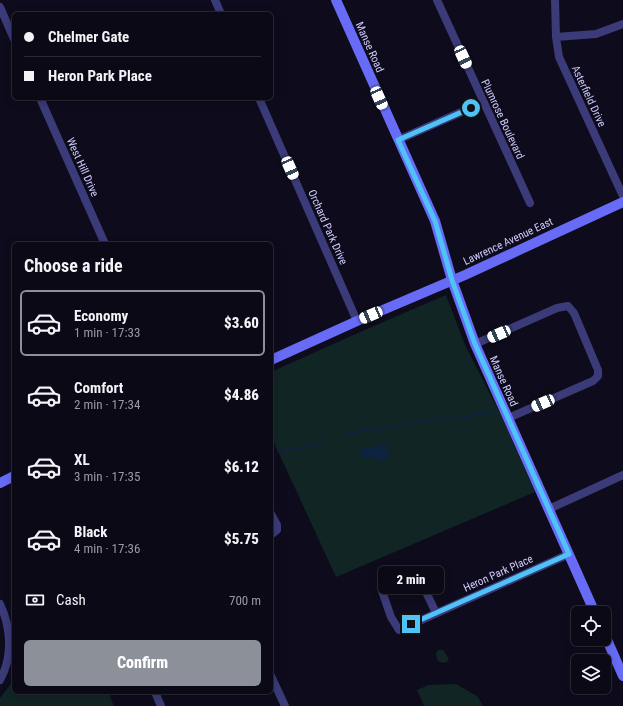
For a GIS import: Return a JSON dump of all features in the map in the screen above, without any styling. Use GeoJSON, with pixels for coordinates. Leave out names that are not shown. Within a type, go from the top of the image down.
{"type":"FeatureCollection","features":[{"type":"Feature","properties":{"kind":"street"},"geometry":{"type":"LineString","coordinates":[[215,0],[220,12]]}},
{"type":"Feature","properties":{"kind":"street","name":"Manse Road"},"geometry":{"type":"LineString","coordinates":[[336,0],[435,221],[452,280],[475,344],[592,606]]}},
{"type":"Feature","properties":{"kind":"street","name":"Plumrose Boulevard"},"geometry":{"type":"LineString","coordinates":[[437,0],[530,203]]}},
{"type":"Feature","properties":{"kind":"street","name":"Asterfield Drive"},"geometry":{"type":"LineString","coordinates":[[556,0],[556,37],[559,57],[623,196]]}},
{"type":"Feature","properties":{"kind":"street"},"geometry":{"type":"LineString","coordinates":[[0,7],[12,34]]}},
{"type":"Feature","properties":{"kind":"street"},"geometry":{"type":"LineString","coordinates":[[556,37],[596,34],[623,24]]}},
{"type":"Feature","properties":{"kind":"street","name":"West Hill Drive"},"geometry":{"type":"LineString","coordinates":[[41,100],[104,242]]}},
{"type":"Feature","properties":{"kind":"street","name":"Orchard Park Drive"},"geometry":{"type":"LineString","coordinates":[[260,100],[358,321]]}},
{"type":"Feature","properties":{"kind":"street"},"geometry":{"type":"LineString","coordinates":[[398,140],[484,102]]}},
{"type":"Feature","properties":{"kind":"street","name":"Lawrence Avenue East"},"geometry":{"type":"LineString","coordinates":[[273,359],[623,202]]}},
{"type":"Feature","properties":{"kind":"street"},"geometry":{"type":"LineString","coordinates":[[475,344],[557,308],[568,306],[574,313],[598,370],[598,376],[593,381],[508,418]]}},
{"type":"Feature","properties":{"kind":"street"},"geometry":{"type":"LineString","coordinates":[[549,509],[623,475]]}},
{"type":"Feature","properties":{"kind":"street"},"geometry":{"type":"LineString","coordinates":[[0,483],[12,477]]}},
{"type":"Feature","properties":{"kind":"street"},"geometry":{"type":"LineString","coordinates":[[273,518],[277,525],[277,530],[273,533]]}},
{"type":"Feature","properties":{"kind":"street","name":"Heron Park Place"},"geometry":{"type":"LineString","coordinates":[[436,613],[418,575],[382,591],[392,617],[399,630],[569,554]]}},
{"type":"Feature","properties":{"kind":"street"},"geometry":{"type":"LineString","coordinates":[[0,604],[7,624],[8,658],[10,668],[0,680]]}},
{"type":"Feature","properties":{"kind":"street"},"geometry":{"type":"LineString","coordinates":[[610,646],[623,676]]}},
{"type":"Feature","properties":{"kind":"street"},"geometry":{"type":"LineString","coordinates":[[273,680],[285,706]]}},
{"type":"Feature","properties":{"kind":"street"},"geometry":{"type":"LineString","coordinates":[[156,694],[161,706]]}},
{"type":"Feature","properties":{"kind":"green space"},"geometry":{"type":"Polygon","coordinates":[[[446,295],[465,345],[500,413],[535,492],[336,577],[273,440],[273,371],[446,295]]]}},
{"type":"Feature","properties":{"kind":"green space"},"geometry":{"type":"Polygon","coordinates":[[[438,650],[443,650],[449,659],[447,662],[442,663],[437,660],[436,653],[438,650]]]}},
{"type":"Feature","properties":{"kind":"green space"},"geometry":{"type":"Polygon","coordinates":[[[12,682],[12,694],[109,694],[114,706],[0,706],[0,698],[12,682]]]}},
{"type":"Feature","properties":{"kind":"green space"},"geometry":{"type":"Polygon","coordinates":[[[456,684],[477,696],[483,706],[424,706],[417,690],[428,685],[456,684]]]}},
{"type":"Feature","properties":{"kind":"water"},"geometry":{"type":"Polygon","coordinates":[[[386,444],[389,454],[387,459],[383,461],[370,457],[361,458],[360,449],[386,444]]]}},
{"type":"Feature","properties":{"kind":"waterway"},"geometry":{"type":"LineString","coordinates":[[455,417],[479,415],[494,411]]}},
{"type":"Feature","properties":{"kind":"waterway"},"geometry":{"type":"LineString","coordinates":[[403,425],[449,417]]}},
{"type":"Feature","properties":{"kind":"waterway"},"geometry":{"type":"LineString","coordinates":[[347,433],[397,426]]}},
{"type":"Feature","properties":{"kind":"waterway"},"geometry":{"type":"LineString","coordinates":[[278,451],[313,446],[324,442]]}},
{"type":"Feature","properties":{"kind":"route"},"geometry":{"type":"LineString","coordinates":[[411,624],[569,554],[475,344],[452,280],[435,221],[398,140],[471,108]]}}]}
